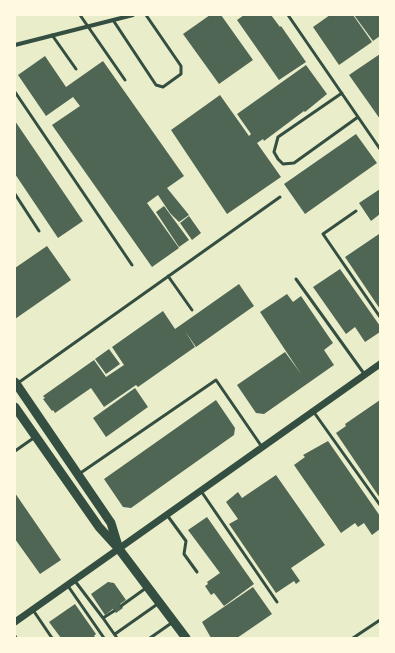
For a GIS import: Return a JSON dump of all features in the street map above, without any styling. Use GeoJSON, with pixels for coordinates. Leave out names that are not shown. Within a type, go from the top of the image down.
{"type":"FeatureCollection","features":[{"type":"Feature","properties":{"kind":"main road"},"geometry":{"type":"LineString","coordinates":[[16,383],[111,523],[119,549]]}},
{"type":"Feature","properties":{"kind":"main road"},"geometry":{"type":"LineString","coordinates":[[15,407],[99,527],[119,549],[186,638]]}},
{"type":"Feature","properties":{"kind":"street"},"geometry":{"type":"LineString","coordinates":[[15,45],[132,15]]}},
{"type":"Feature","properties":{"kind":"street"},"geometry":{"type":"LineString","coordinates":[[15,622],[380,364]]}},
{"type":"Feature","properties":{"kind":"lane"},"geometry":{"type":"LineString","coordinates":[[80,15],[125,80]]}},
{"type":"Feature","properties":{"kind":"lane"},"geometry":{"type":"LineString","coordinates":[[113,20],[156,85],[163,87],[181,74],[182,66],[146,15]]}},
{"type":"Feature","properties":{"kind":"lane"},"geometry":{"type":"LineString","coordinates":[[288,15],[380,149]]}},
{"type":"Feature","properties":{"kind":"lane"},"geometry":{"type":"LineString","coordinates":[[52,35],[76,69]]}},
{"type":"Feature","properties":{"kind":"lane"},"geometry":{"type":"LineString","coordinates":[[15,92],[132,265]]}},
{"type":"Feature","properties":{"kind":"lane"},"geometry":{"type":"LineString","coordinates":[[342,93],[278,137],[274,152],[278,160],[284,164],[294,162],[358,117]]}},
{"type":"Feature","properties":{"kind":"lane"},"geometry":{"type":"LineString","coordinates":[[15,194],[39,231]]}},
{"type":"Feature","properties":{"kind":"lane"},"geometry":{"type":"LineString","coordinates":[[16,383],[280,197]]}},
{"type":"Feature","properties":{"kind":"lane"},"geometry":{"type":"LineString","coordinates":[[356,211],[323,234],[380,317]]}},
{"type":"Feature","properties":{"kind":"lane"},"geometry":{"type":"LineString","coordinates":[[168,276],[192,310]]}},
{"type":"Feature","properties":{"kind":"lane"},"geometry":{"type":"LineString","coordinates":[[296,279],[365,375]]}},
{"type":"Feature","properties":{"kind":"lane"},"geometry":{"type":"LineString","coordinates":[[79,474],[216,380],[262,447]]}},
{"type":"Feature","properties":{"kind":"lane"},"geometry":{"type":"LineString","coordinates":[[313,411],[380,505]]}},
{"type":"Feature","properties":{"kind":"lane"},"geometry":{"type":"LineString","coordinates":[[15,451],[36,436]]}},
{"type":"Feature","properties":{"kind":"lane"},"geometry":{"type":"LineString","coordinates":[[201,491],[277,602]]}},
{"type":"Feature","properties":{"kind":"lane"},"geometry":{"type":"LineString","coordinates":[[167,515],[186,541],[184,554],[196,572]]}},
{"type":"Feature","properties":{"kind":"lane"},"geometry":{"type":"LineString","coordinates":[[75,581],[118,638]]}},
{"type":"Feature","properties":{"kind":"lane"},"geometry":{"type":"LineString","coordinates":[[68,586],[104,638]]}},
{"type":"Feature","properties":{"kind":"lane"},"geometry":{"type":"LineString","coordinates":[[121,606],[148,587]]}},
{"type":"Feature","properties":{"kind":"lane"},"geometry":{"type":"LineString","coordinates":[[114,634],[160,602]]}},
{"type":"Feature","properties":{"kind":"lane"},"geometry":{"type":"LineString","coordinates":[[33,610],[52,638]]}},
{"type":"Feature","properties":{"kind":"lane"},"geometry":{"type":"LineString","coordinates":[[103,618],[114,611]]}},
{"type":"Feature","properties":{"kind":"lane"},"geometry":{"type":"LineString","coordinates":[[353,638],[380,620]]}},
{"type":"Feature","properties":{"kind":"lane"},"geometry":{"type":"LineString","coordinates":[[150,638],[174,622]]}},
{"type":"Feature","properties":{"kind":"building"},"geometry":{"type":"Polygon","coordinates":[[[210,15],[221,15],[253,60],[219,84],[183,34],[210,15]]]}},
{"type":"Feature","properties":{"kind":"building"},"geometry":{"type":"Polygon","coordinates":[[[244,15],[271,15],[280,27],[281,26],[306,62],[279,80],[237,20],[244,15]]]}},
{"type":"Feature","properties":{"kind":"building"},"geometry":{"type":"Polygon","coordinates":[[[330,15],[353,15],[372,42],[339,65],[313,27],[330,15]]]}},
{"type":"Feature","properties":{"kind":"building"},"geometry":{"type":"Polygon","coordinates":[[[354,15],[380,15],[380,36],[373,41],[354,15]]]}},
{"type":"Feature","properties":{"kind":"building"},"geometry":{"type":"Polygon","coordinates":[[[380,54],[380,119],[349,75],[380,54]]]}},
{"type":"Feature","properties":{"kind":"building"},"geometry":{"type":"Polygon","coordinates":[[[45,56],[66,87],[103,61],[184,176],[167,188],[189,215],[179,222],[170,213],[158,195],[147,203],[179,248],[152,267],[52,125],[80,106],[73,97],[46,116],[18,75],[45,56]]]}},
{"type":"Feature","properties":{"kind":"building"},"geometry":{"type":"Polygon","coordinates":[[[306,65],[327,94],[305,112],[304,111],[264,141],[263,139],[257,143],[281,177],[227,214],[171,130],[220,95],[249,136],[251,134],[237,114],[306,65]]]}},
{"type":"Feature","properties":{"kind":"building"},"geometry":{"type":"Polygon","coordinates":[[[15,121],[83,221],[58,238],[15,174],[15,121]]]}},
{"type":"Feature","properties":{"kind":"building"},"geometry":{"type":"Polygon","coordinates":[[[356,134],[377,163],[305,214],[284,184],[356,134]]]}},
{"type":"Feature","properties":{"kind":"building"},"geometry":{"type":"Polygon","coordinates":[[[380,189],[380,214],[371,221],[359,203],[380,189]]]}},
{"type":"Feature","properties":{"kind":"building"},"geometry":{"type":"Polygon","coordinates":[[[164,206],[189,240],[179,247],[156,212],[164,206]]]}},
{"type":"Feature","properties":{"kind":"building"},"geometry":{"type":"Polygon","coordinates":[[[189,216],[201,233],[192,240],[180,223],[189,216]]]}},
{"type":"Feature","properties":{"kind":"building"},"geometry":{"type":"Polygon","coordinates":[[[379,234],[380,236],[380,309],[345,257],[379,234]]]}},
{"type":"Feature","properties":{"kind":"building"},"geometry":{"type":"Polygon","coordinates":[[[47,246],[71,280],[15,319],[15,268],[47,246]]]}},
{"type":"Feature","properties":{"kind":"building"},"geometry":{"type":"Polygon","coordinates":[[[340,269],[380,326],[380,332],[365,342],[355,327],[346,334],[313,287],[340,269]]]}},
{"type":"Feature","properties":{"kind":"building"},"geometry":{"type":"Polygon","coordinates":[[[239,284],[254,306],[196,347],[185,331],[195,347],[138,387],[136,385],[104,407],[91,388],[55,413],[43,399],[45,398],[43,396],[94,360],[106,377],[124,365],[112,347],[163,311],[175,329],[239,284]]]}},
{"type":"Feature","properties":{"kind":"building"},"geometry":{"type":"Polygon","coordinates":[[[287,294],[293,302],[301,296],[333,343],[324,350],[334,365],[264,414],[256,413],[237,385],[285,352],[301,374],[260,312],[287,294]]]}},
{"type":"Feature","properties":{"kind":"building"},"geometry":{"type":"Polygon","coordinates":[[[109,349],[120,364],[106,374],[95,359],[109,349]]]}},
{"type":"Feature","properties":{"kind":"building"},"geometry":{"type":"Polygon","coordinates":[[[135,388],[148,407],[106,437],[93,418],[135,388]]]}},
{"type":"Feature","properties":{"kind":"building"},"geometry":{"type":"Polygon","coordinates":[[[216,400],[235,428],[234,435],[131,508],[123,507],[104,479],[216,400]]]}},
{"type":"Feature","properties":{"kind":"building"},"geometry":{"type":"Polygon","coordinates":[[[380,400],[380,498],[336,433],[346,426],[345,424],[380,400]]]}},
{"type":"Feature","properties":{"kind":"building"},"geometry":{"type":"Polygon","coordinates":[[[328,441],[380,516],[380,529],[372,535],[364,523],[358,527],[355,523],[341,533],[294,465],[305,457],[303,455],[328,441]]]}},
{"type":"Feature","properties":{"kind":"building"},"geometry":{"type":"Polygon","coordinates":[[[276,475],[325,545],[291,568],[300,581],[296,584],[294,581],[276,593],[229,524],[238,519],[226,502],[238,492],[242,498],[276,475]]]}},
{"type":"Feature","properties":{"kind":"building"},"geometry":{"type":"Polygon","coordinates":[[[15,493],[61,560],[40,574],[15,539],[15,493]]]}},
{"type":"Feature","properties":{"kind":"building"},"geometry":{"type":"Polygon","coordinates":[[[207,517],[254,584],[224,606],[214,593],[211,595],[205,586],[208,584],[207,582],[220,573],[188,530],[207,517]]]}},
{"type":"Feature","properties":{"kind":"building"},"geometry":{"type":"Polygon","coordinates":[[[108,582],[114,583],[126,600],[120,604],[123,608],[116,613],[113,609],[105,615],[91,594],[108,582]]]}},
{"type":"Feature","properties":{"kind":"building"},"geometry":{"type":"Polygon","coordinates":[[[253,587],[272,614],[237,638],[211,638],[202,622],[253,587]]]}},
{"type":"Feature","properties":{"kind":"building"},"geometry":{"type":"Polygon","coordinates":[[[75,604],[96,634],[94,636],[96,638],[61,638],[49,622],[75,604]]]}}]}
